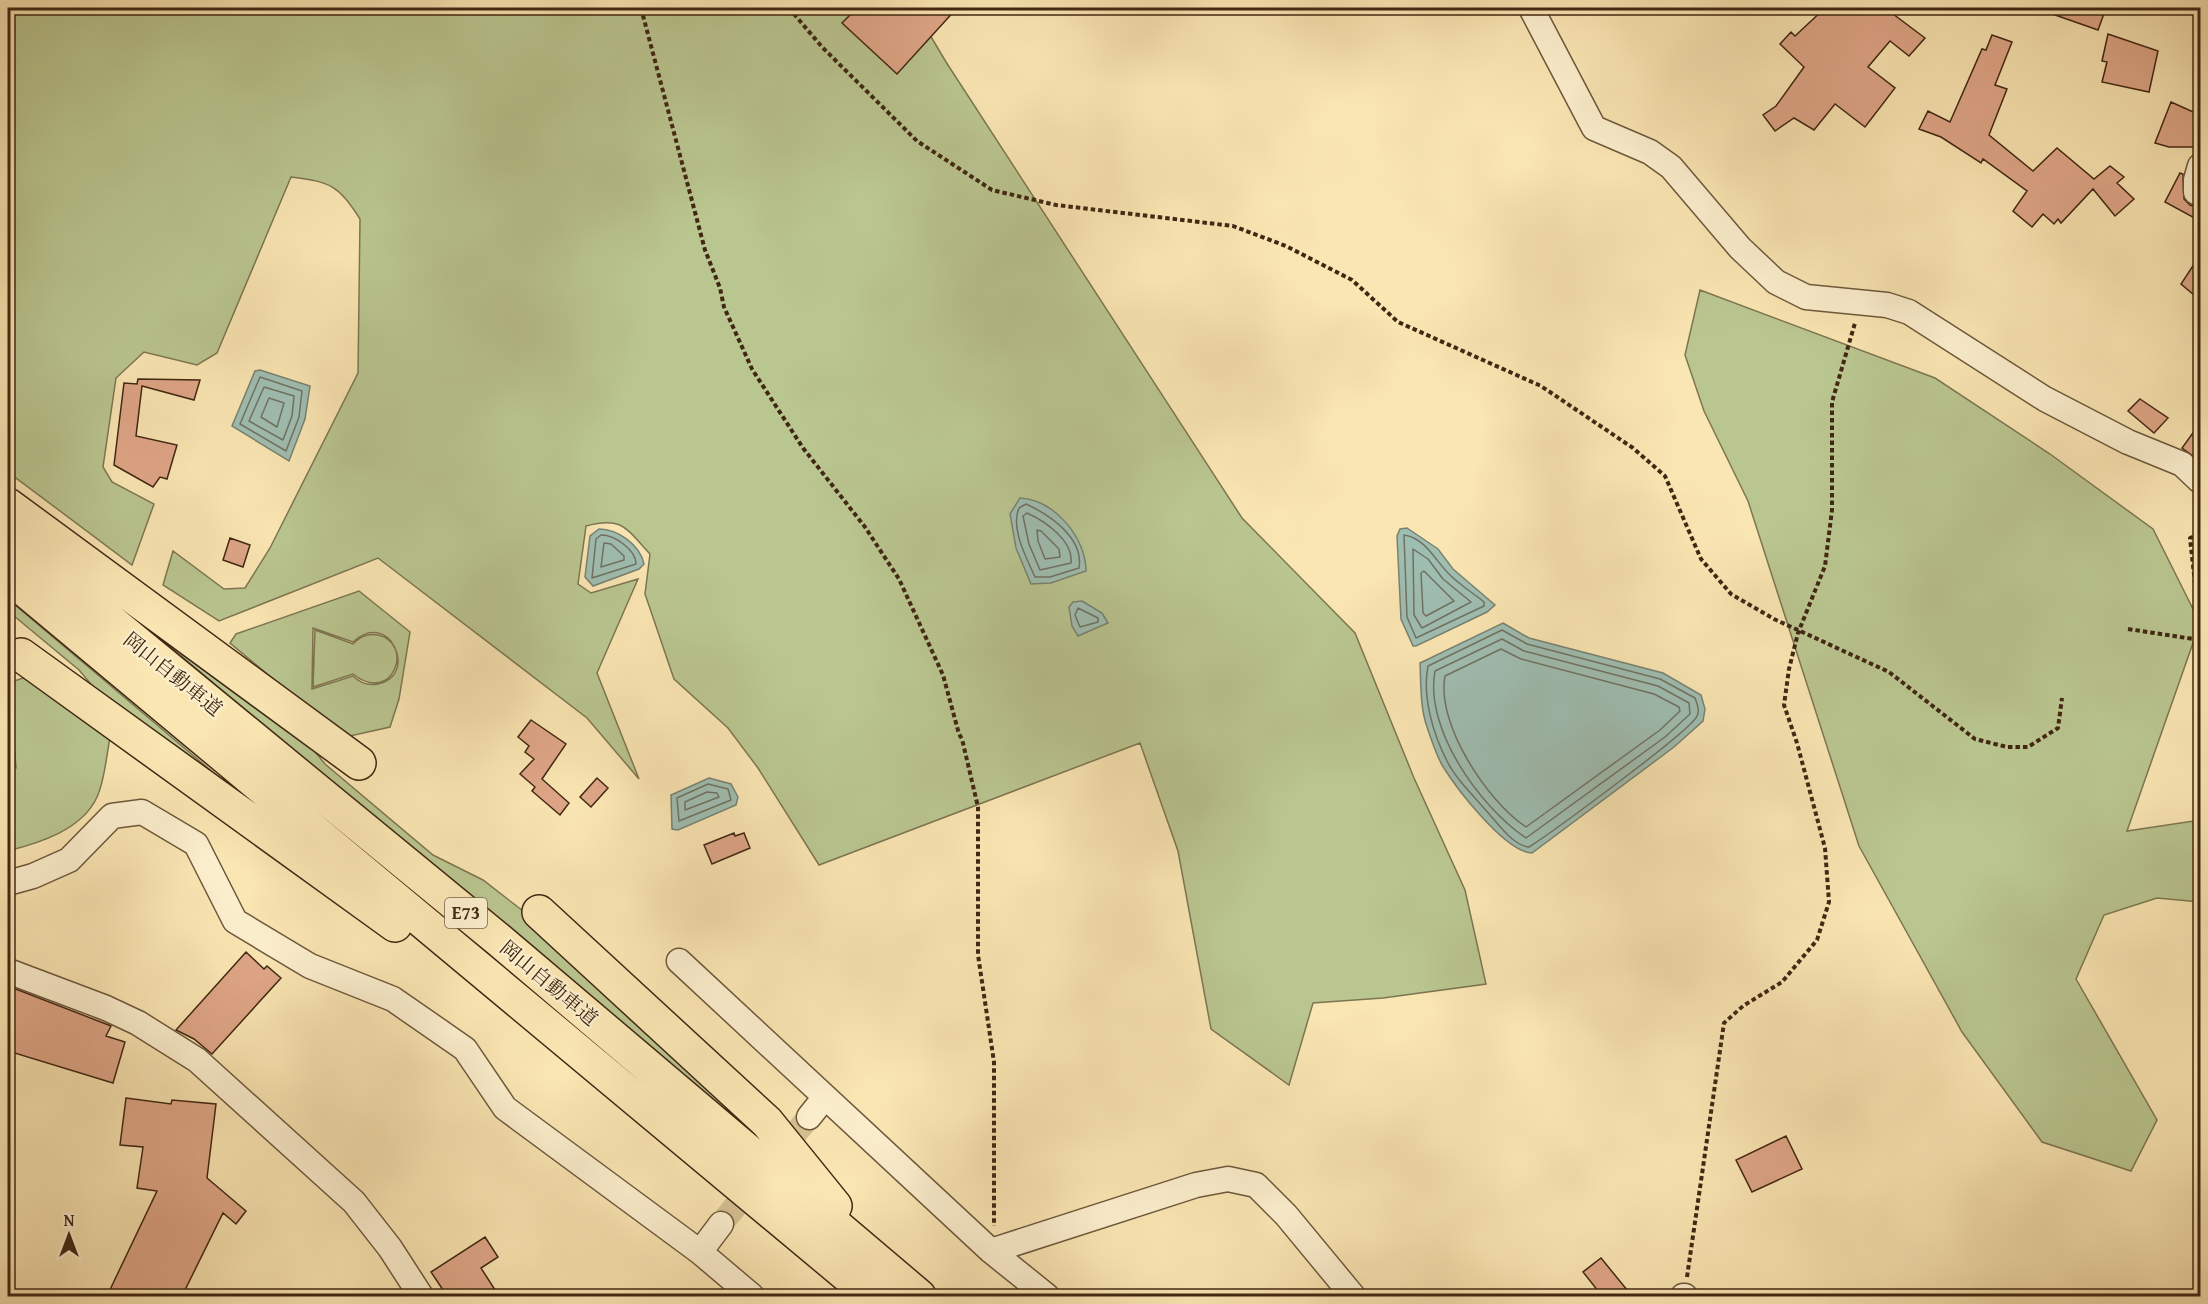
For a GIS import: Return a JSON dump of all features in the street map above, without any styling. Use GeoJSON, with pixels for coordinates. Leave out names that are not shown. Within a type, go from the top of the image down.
{"type":"FeatureCollection","features":[{"type":"Feature","properties":{"kind":"highway"},"geometry":{"type":"LineString","coordinates":[[8,505],[359,763]]}},
{"type":"Feature","properties":{"kind":"highway","name":"岡山自動車道"},"geometry":{"type":"LineString","coordinates":[[8,537],[500,940],[919,1296]]}},
{"type":"Feature","properties":{"kind":"highway","name":"岡山自動車道"},"geometry":{"type":"LineString","coordinates":[[8,576],[872,1296]]}},
{"type":"Feature","properties":{"kind":"highway"},"geometry":{"type":"LineString","coordinates":[[21,655],[386,918],[674,1131]]}},
{"type":"Feature","properties":{"kind":"highway"},"geometry":{"type":"LineString","coordinates":[[539,912],[767,1122],[882,1266]]}},
{"type":"Feature","properties":{"kind":"street"},"geometry":{"type":"LineString","coordinates":[[1531,8],[1594,128],[1650,152],[1671,167],[1740,249],[1776,282],[1806,297],[1887,305],[1909,312],[2045,399],[2128,442],[2181,464],[2200,481]]}},
{"type":"Feature","properties":{"kind":"street"},"geometry":{"type":"LineString","coordinates":[[2200,166],[2196,180],[2196,192],[2200,194]]}},
{"type":"Feature","properties":{"kind":"street"},"geometry":{"type":"LineString","coordinates":[[8,883],[33,876],[69,860],[112,816],[142,812],[196,844],[235,921],[310,966],[393,999],[456,1042],[465,1049],[505,1108],[699,1252],[752,1296]]}},
{"type":"Feature","properties":{"kind":"street"},"geometry":{"type":"LineString","coordinates":[[679,961],[991,1251],[1047,1296]]}},
{"type":"Feature","properties":{"kind":"street"},"geometry":{"type":"LineString","coordinates":[[8,970],[117,1013],[197,1060],[354,1202],[390,1248],[421,1296]]}},
{"type":"Feature","properties":{"kind":"street"},"geometry":{"type":"LineString","coordinates":[[809,1117],[825,1097]]}},
{"type":"Feature","properties":{"kind":"street"},"geometry":{"type":"LineString","coordinates":[[991,1251],[1196,1185],[1228,1179],[1256,1185],[1286,1215],[1353,1296]]}},
{"type":"Feature","properties":{"kind":"street"},"geometry":{"type":"LineString","coordinates":[[699,1252],[721,1224]]}},
{"type":"Feature","properties":{"kind":"path"},"geometry":{"type":"LineString","coordinates":[[641,8],[705,250],[720,288],[724,307],[752,369],[802,448],[865,527],[899,579],[943,675],[958,734],[962,739],[978,807],[978,955],[994,1062],[994,1237],[991,1251]]}},
{"type":"Feature","properties":{"kind":"path"},"geometry":{"type":"LineString","coordinates":[[789,8],[822,47],[917,141],[992,190],[1056,205],[1233,226],[1286,246],[1352,280],[1398,322],[1541,386],[1633,448],[1665,476],[1701,559],[1731,594],[1889,672],[1975,739],[2007,747],[2028,747],[2058,728],[2062,698]]}},
{"type":"Feature","properties":{"kind":"path"},"geometry":{"type":"LineString","coordinates":[[1684,1296],[1724,1023],[1743,1006],[1782,982],[1818,940],[1829,902],[1825,848],[1797,743],[1784,705],[1789,669],[1800,630],[1825,566],[1832,510],[1832,402],[1862,303]]}},
{"type":"Feature","properties":{"kind":"path"},"geometry":{"type":"LineString","coordinates":[[2200,534],[2190,538],[2200,629]]}},
{"type":"Feature","properties":{"kind":"path"},"geometry":{"type":"LineString","coordinates":[[2128,629],[2200,640]]}},
{"type":"Feature","properties":{"kind":"green space"},"geometry":{"type":"Polygon","coordinates":[[[8,8],[914,8],[946,62],[1242,518],[1355,633],[1414,778],[1465,890],[1486,984],[1383,998],[1313,1003],[1289,1085],[1211,1029],[1178,851],[1140,743],[819,865],[758,768],[728,728],[674,679],[645,594],[650,554],[629,531],[616,524],[608,522],[586,526],[578,584],[591,593],[638,579],[597,673],[639,779],[587,718],[378,558],[219,621],[163,585],[173,551],[224,589],[245,588],[270,548],[358,373],[360,219],[339,192],[316,181],[291,177],[217,353],[197,365],[144,352],[116,378],[103,467],[112,482],[154,504],[132,565],[8,472],[8,8]]]}},
{"type":"Feature","properties":{"kind":"green space"},"geometry":{"type":"Polygon","coordinates":[[[1700,290],[1935,378],[2050,454],[2153,529],[2200,623],[2127,831],[2200,820],[2200,902],[2157,898],[2104,915],[2076,979],[2157,1120],[2131,1171],[2042,1142],[1962,1032],[1859,846],[1748,501],[1704,411],[1685,355],[1700,290]]]}},
{"type":"Feature","properties":{"kind":"green space"},"geometry":{"type":"Polygon","coordinates":[[[82,573],[295,727],[325,764],[433,855],[483,880],[523,911],[799,1174],[82,573]]]}},
{"type":"Feature","properties":{"kind":"green space"},"geometry":{"type":"Polygon","coordinates":[[[359,591],[410,632],[399,699],[390,727],[350,736],[332,728],[230,643],[236,634],[359,591]],[[313,628],[312,689],[353,676],[371,685],[390,679],[397,669],[398,658],[395,647],[388,638],[378,633],[366,634],[353,642],[313,628]]]}},
{"type":"Feature","properties":{"kind":"green space"},"geometry":{"type":"Polygon","coordinates":[[[8,599],[240,795],[112,709],[79,670],[8,611],[8,599]]]}},
{"type":"Feature","properties":{"kind":"green space"},"geometry":{"type":"Polygon","coordinates":[[[315,630],[353,644],[367,635],[378,635],[389,640],[395,649],[397,659],[394,670],[388,678],[379,683],[367,682],[353,674],[313,687],[315,630]]]}},
{"type":"Feature","properties":{"kind":"green space"},"geometry":{"type":"Polygon","coordinates":[[[23,678],[32,680],[110,738],[102,783],[97,797],[81,818],[46,839],[8,851],[8,767],[16,768],[11,704],[8,705],[8,683],[23,678]]]}},
{"type":"Feature","properties":{"kind":"green space"},"geometry":{"type":"Polygon","coordinates":[[[10,706],[14,766],[8,765],[8,707],[10,706]]]}},
{"type":"Feature","properties":{"kind":"water"},"geometry":{"type":"Polygon","coordinates":[[[260,370],[310,386],[305,419],[289,461],[232,426],[255,371],[260,370]]]}},
{"type":"Feature","properties":{"kind":"water"},"geometry":{"type":"Polygon","coordinates":[[[1020,498],[1033,500],[1045,506],[1066,523],[1081,546],[1086,571],[1051,583],[1031,584],[1016,548],[1010,514],[1020,498]]]}},
{"type":"Feature","properties":{"kind":"water"},"geometry":{"type":"Polygon","coordinates":[[[1407,528],[1438,549],[1453,569],[1495,605],[1487,612],[1416,646],[1413,646],[1401,619],[1397,536],[1400,529],[1407,528]]]}},
{"type":"Feature","properties":{"kind":"water"},"geometry":{"type":"Polygon","coordinates":[[[599,529],[613,532],[627,539],[638,551],[644,564],[639,569],[593,586],[585,577],[590,536],[599,529]]]}},
{"type":"Feature","properties":{"kind":"water"},"geometry":{"type":"Polygon","coordinates":[[[1082,601],[1102,613],[1108,623],[1078,636],[1072,626],[1069,607],[1073,602],[1082,601]]]}},
{"type":"Feature","properties":{"kind":"water"},"geometry":{"type":"Polygon","coordinates":[[[1503,623],[1529,638],[1663,673],[1701,695],[1705,709],[1703,721],[1674,747],[1532,853],[1521,850],[1495,831],[1458,788],[1438,756],[1427,727],[1422,703],[1420,663],[1503,623]]]}},
{"type":"Feature","properties":{"kind":"water"},"geometry":{"type":"Polygon","coordinates":[[[709,778],[731,784],[738,797],[736,805],[678,830],[672,829],[671,795],[709,778]]]}},
{"type":"Feature","properties":{"kind":"building"},"geometry":{"type":"Polygon","coordinates":[[[857,8],[957,8],[897,74],[842,23],[857,8]]]}},
{"type":"Feature","properties":{"kind":"building"},"geometry":{"type":"Polygon","coordinates":[[[1825,8],[1885,8],[1925,38],[1909,56],[1890,41],[1868,67],[1895,88],[1865,127],[1835,104],[1814,130],[1794,118],[1775,131],[1763,115],[1776,106],[1804,67],[1780,44],[1791,32],[1795,36],[1825,8]]]}},
{"type":"Feature","properties":{"kind":"building"},"geometry":{"type":"Polygon","coordinates":[[[2042,8],[2106,8],[2098,30],[2041,10],[2042,8]]]}},
{"type":"Feature","properties":{"kind":"building"},"geometry":{"type":"Polygon","coordinates":[[[2108,34],[2158,51],[2149,92],[2102,82],[2107,62],[2102,61],[2108,34]]]}},
{"type":"Feature","properties":{"kind":"building"},"geometry":{"type":"Polygon","coordinates":[[[1992,35],[2012,42],[1995,85],[2007,89],[1989,135],[2033,171],[2057,148],[2094,179],[2110,166],[2124,177],[2117,183],[2134,199],[2115,216],[2093,189],[2061,223],[2058,219],[2054,224],[2043,214],[2032,227],[2013,211],[2027,191],[1983,159],[1981,163],[1941,137],[1919,129],[1928,111],[1950,122],[1982,49],[1986,50],[1992,35]]]}},
{"type":"Feature","properties":{"kind":"building"},"geometry":{"type":"Polygon","coordinates":[[[2171,102],[2200,115],[2200,147],[2169,147],[2155,143],[2171,102]]]}},
{"type":"Feature","properties":{"kind":"building"},"geometry":{"type":"Polygon","coordinates":[[[2180,173],[2183,174],[2184,199],[2190,205],[2200,208],[2200,221],[2165,202],[2180,173]]]}},
{"type":"Feature","properties":{"kind":"building"},"geometry":{"type":"Polygon","coordinates":[[[2200,255],[2200,300],[2181,284],[2200,255]]]}},
{"type":"Feature","properties":{"kind":"building"},"geometry":{"type":"Polygon","coordinates":[[[138,379],[200,380],[194,400],[142,386],[136,436],[177,445],[167,479],[160,477],[153,487],[114,465],[124,383],[137,384],[138,379]]]}},
{"type":"Feature","properties":{"kind":"building"},"geometry":{"type":"Polygon","coordinates":[[[2140,399],[2168,418],[2154,433],[2128,411],[2140,399]]]}},
{"type":"Feature","properties":{"kind":"building"},"geometry":{"type":"Polygon","coordinates":[[[2200,423],[2200,461],[2182,448],[2200,423]]]}},
{"type":"Feature","properties":{"kind":"building"},"geometry":{"type":"Polygon","coordinates":[[[230,538],[250,545],[243,567],[223,560],[230,538]]]}},
{"type":"Feature","properties":{"kind":"building"},"geometry":{"type":"Polygon","coordinates":[[[531,720],[566,744],[542,779],[569,803],[560,815],[532,791],[535,787],[520,774],[534,759],[525,752],[529,746],[518,737],[531,720]]]}},
{"type":"Feature","properties":{"kind":"building"},"geometry":{"type":"Polygon","coordinates":[[[597,778],[608,788],[591,807],[580,797],[597,778]]]}},
{"type":"Feature","properties":{"kind":"building"},"geometry":{"type":"Polygon","coordinates":[[[734,833],[735,836],[744,833],[750,848],[712,864],[704,845],[734,833]]]}},
{"type":"Feature","properties":{"kind":"building"},"geometry":{"type":"Polygon","coordinates":[[[246,952],[264,969],[267,966],[281,978],[212,1054],[194,1039],[176,1030],[246,952]]]}},
{"type":"Feature","properties":{"kind":"building"},"geometry":{"type":"Polygon","coordinates":[[[8,986],[111,1026],[106,1036],[125,1042],[113,1083],[8,1051],[8,986]]]}},
{"type":"Feature","properties":{"kind":"building"},"geometry":{"type":"Polygon","coordinates":[[[126,1098],[171,1104],[172,1100],[216,1104],[207,1178],[246,1211],[236,1224],[223,1213],[182,1296],[107,1296],[157,1191],[137,1188],[143,1147],[120,1145],[126,1098]]]}},
{"type":"Feature","properties":{"kind":"building"},"geometry":{"type":"Polygon","coordinates":[[[1786,1136],[1802,1169],[1752,1192],[1736,1160],[1786,1136]]]}},
{"type":"Feature","properties":{"kind":"building"},"geometry":{"type":"Polygon","coordinates":[[[485,1237],[498,1257],[481,1268],[499,1296],[447,1296],[431,1272],[485,1237]]]}},
{"type":"Feature","properties":{"kind":"building"},"geometry":{"type":"Polygon","coordinates":[[[1601,1258],[1632,1296],[1602,1296],[1583,1272],[1601,1258]]]}},
{"type":"Feature","properties":{"kind":"tunnel"},"geometry":{"type":"LineString","coordinates":[[721,1224],[809,1117]]}}]}
